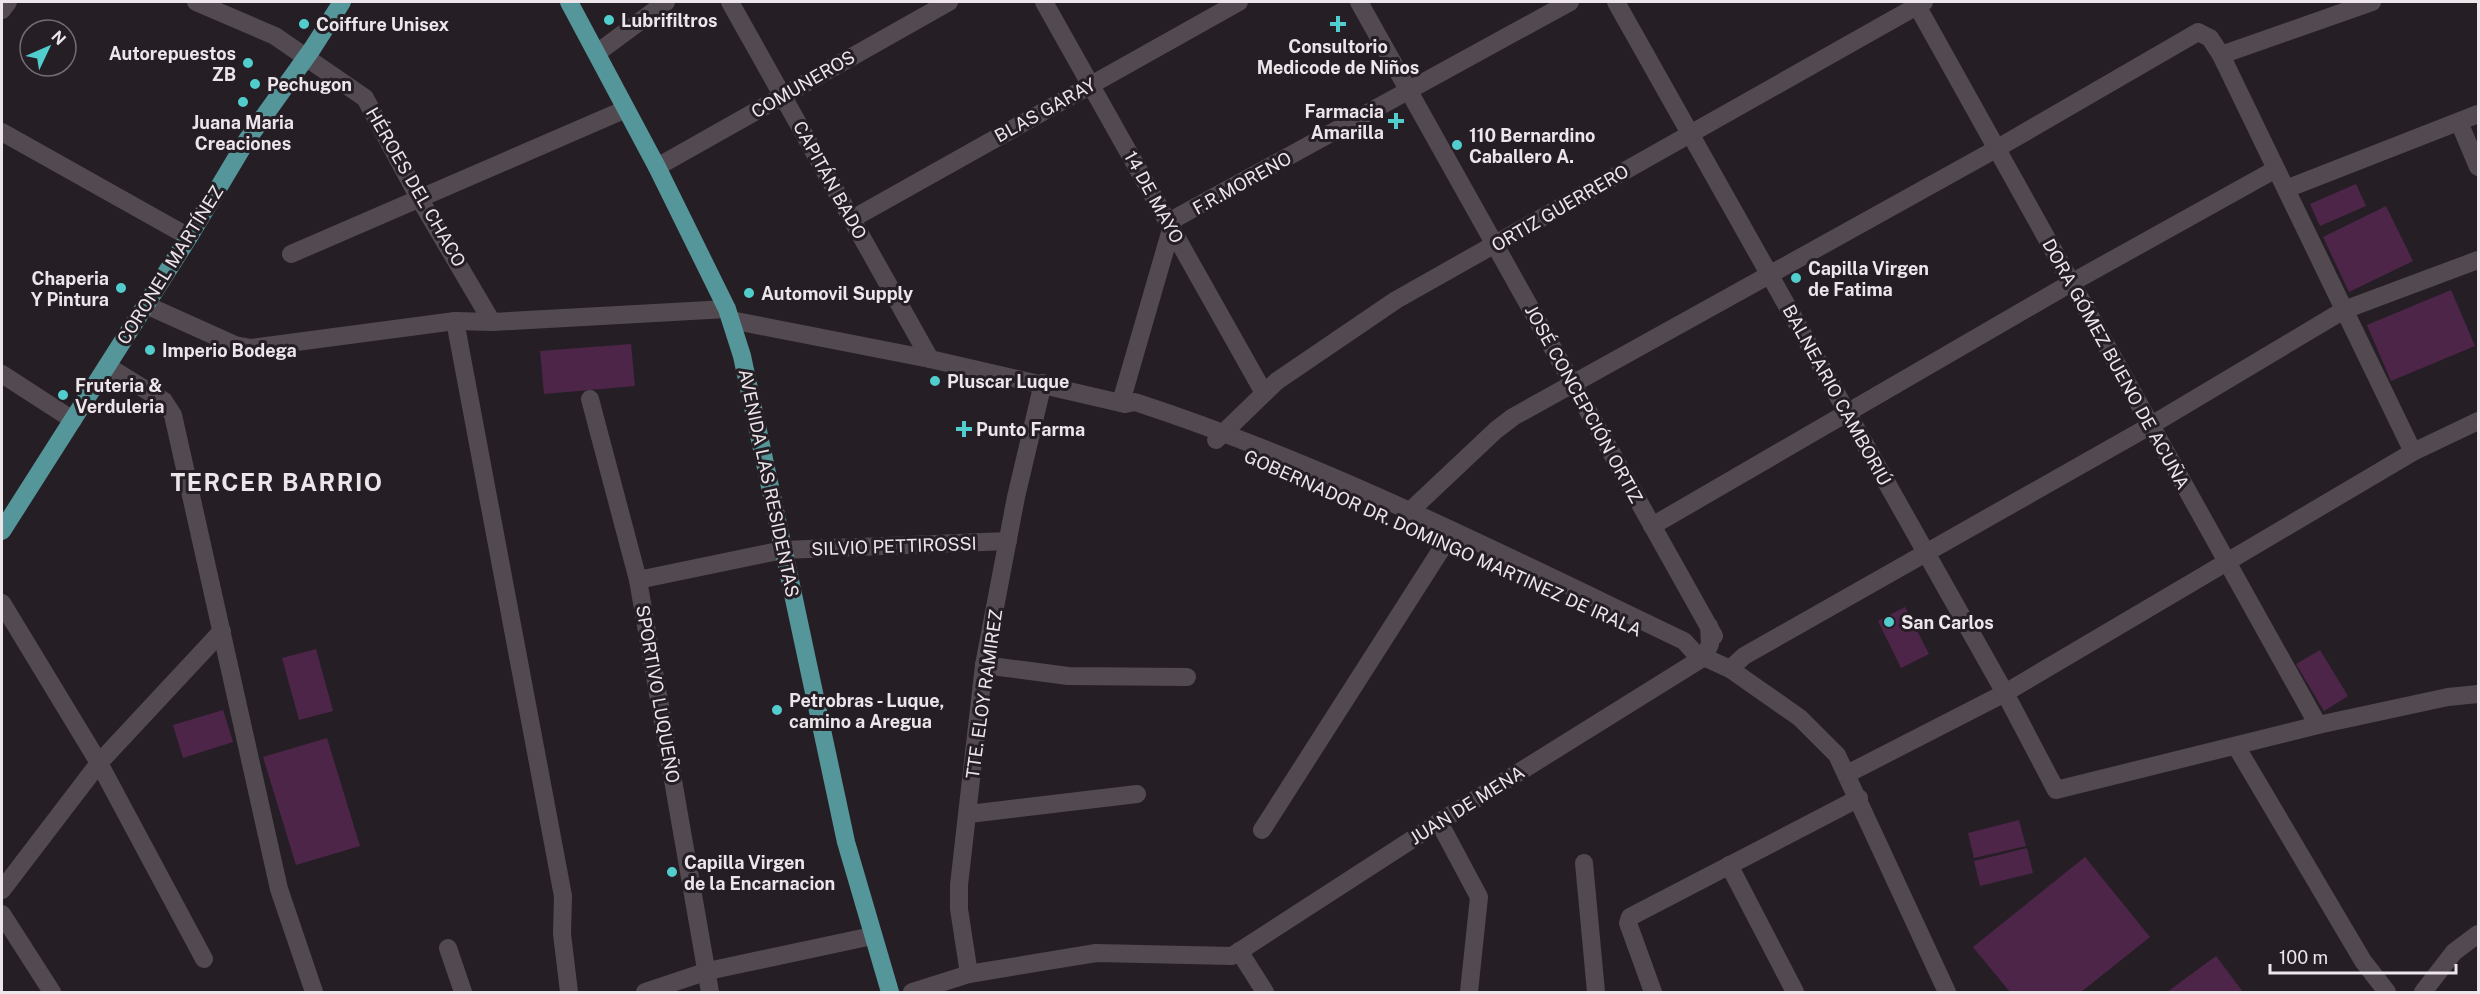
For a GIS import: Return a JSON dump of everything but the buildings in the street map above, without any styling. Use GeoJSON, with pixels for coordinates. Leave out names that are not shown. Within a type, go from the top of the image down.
{"type":"FeatureCollection","features":[{"type":"Feature","properties":{"kind":"main road","name":"CORONEL MARTÍNEZ"},"geometry":{"type":"LineString","coordinates":[[2,531],[7,512],[73,420],[189,237],[247,140],[342,2]]}},
{"type":"Feature","properties":{"kind":"main road","name":"AVENIDA LAS RESIDENTAS"},"geometry":{"type":"LineString","coordinates":[[569,2],[657,167],[729,314],[742,356],[846,842],[890,993]]}},
{"type":"Feature","properties":{"kind":"street"},"geometry":{"type":"LineString","coordinates":[[2,10],[8,2]]}},
{"type":"Feature","properties":{"kind":"street","name":"HÉROES DEL CHACO"},"geometry":{"type":"LineString","coordinates":[[196,2],[275,36],[365,98],[419,198],[492,322]]}},
{"type":"Feature","properties":{"kind":"street"},"geometry":{"type":"LineString","coordinates":[[597,53],[666,2]]}},
{"type":"Feature","properties":{"kind":"street","name":"CAPITÁN BADO"},"geometry":{"type":"LineString","coordinates":[[729,2],[930,359]]}},
{"type":"Feature","properties":{"kind":"street","name":"COMUNEROS"},"geometry":{"type":"LineString","coordinates":[[657,167],[949,2]]}},
{"type":"Feature","properties":{"kind":"street","name":"14 DE MAYO"},"geometry":{"type":"LineString","coordinates":[[1044,2],[1264,393]]}},
{"type":"Feature","properties":{"kind":"street","name":"BLAS GARAY"},"geometry":{"type":"LineString","coordinates":[[852,219],[1239,2]]}},
{"type":"Feature","properties":{"kind":"street","name":"JOSÉ CONCEPCIÓN ORTIZ"},"geometry":{"type":"LineString","coordinates":[[1359,2],[1730,669],[1774,698],[1818,733],[1837,755],[1859,798],[1947,993]]}},
{"type":"Feature","properties":{"kind":"street","name":"F.R.MORENO"},"geometry":{"type":"LineString","coordinates":[[1170,226],[1174,219],[1570,2]]}},
{"type":"Feature","properties":{"kind":"street","name":"BALNEARIO CAMBORIÚ"},"geometry":{"type":"LineString","coordinates":[[1616,2],[2005,693],[2056,790],[2236,746]]}},
{"type":"Feature","properties":{"kind":"street"},"geometry":{"type":"LineString","coordinates":[[2221,56],[2372,2]]}},
{"type":"Feature","properties":{"kind":"street","name":"ORTIZ GUERRERO"},"geometry":{"type":"LineString","coordinates":[[1219,436],[1264,393],[1396,300],[1919,3]]}},
{"type":"Feature","properties":{"kind":"street","name":"DORA GÓMEZ BUENO DE ACUÑA"},"geometry":{"type":"LineString","coordinates":[[1919,3],[1996,149],[2318,725]]}},
{"type":"Feature","properties":{"kind":"street"},"geometry":{"type":"LineString","coordinates":[[1410,511],[1496,430],[1572,383],[1996,149],[2193,33],[2207,35],[2221,56],[2413,452]]}},
{"type":"Feature","properties":{"kind":"street"},"geometry":{"type":"LineString","coordinates":[[291,254],[626,109]]}},
{"type":"Feature","properties":{"kind":"street"},"geometry":{"type":"LineString","coordinates":[[2286,189],[2478,114]]}},
{"type":"Feature","properties":{"kind":"street"},"geometry":{"type":"LineString","coordinates":[[2459,122],[2478,167]]}},
{"type":"Feature","properties":{"kind":"street"},"geometry":{"type":"LineString","coordinates":[[2,132],[189,237]]}},
{"type":"Feature","properties":{"kind":"street"},"geometry":{"type":"LineString","coordinates":[[1652,526],[2071,283],[2276,169]]}},
{"type":"Feature","properties":{"kind":"street"},"geometry":{"type":"LineString","coordinates":[[1123,403],[1170,226]]}},
{"type":"Feature","properties":{"kind":"street"},"geometry":{"type":"LineString","coordinates":[[1730,669],[1744,656],[2151,426],[2344,310],[2478,260]]}},
{"type":"Feature","properties":{"kind":"street","name":"GOBERNADOR DR. DOMINGO MARTINEZ DE IRALA"},"geometry":{"type":"LineString","coordinates":[[146,305],[235,345],[251,348],[267,348],[454,321],[492,322],[729,314],[1043,383],[1123,403],[1132,412],[1219,436],[1410,511],[1450,536]]}},
{"type":"Feature","properties":{"kind":"street"},"geometry":{"type":"LineString","coordinates":[[454,321],[563,896],[562,934],[570,993]]}},
{"type":"Feature","properties":{"kind":"street"},"geometry":{"type":"LineString","coordinates":[[107,366],[164,401],[173,415],[279,889],[314,993]]}},
{"type":"Feature","properties":{"kind":"street"},"geometry":{"type":"LineString","coordinates":[[2,374],[73,420]]}},
{"type":"Feature","properties":{"kind":"street","name":"TTE. ELOY RAMIREZ"},"geometry":{"type":"LineString","coordinates":[[969,974],[959,909],[959,885],[969,814],[984,665],[1008,541],[1043,383]]}},
{"type":"Feature","properties":{"kind":"street","name":"SPORTIVO LUQUEÑO"},"geometry":{"type":"LineString","coordinates":[[590,399],[638,580],[708,971],[710,993]]}},
{"type":"Feature","properties":{"kind":"street"},"geometry":{"type":"LineString","coordinates":[[1847,774],[2005,693],[2413,452],[2478,421]]}},
{"type":"Feature","properties":{"kind":"street","name":"GOBERNADOR DR. DOMINGO MARTINEZ DE IRALA"},"geometry":{"type":"LineString","coordinates":[[1219,436],[1450,536],[1686,654],[1699,655],[1730,669]]}},
{"type":"Feature","properties":{"kind":"street"},"geometry":{"type":"LineString","coordinates":[[1262,830],[1450,536]]}},
{"type":"Feature","properties":{"kind":"street","name":"SILVIO PETTIROSSI"},"geometry":{"type":"LineString","coordinates":[[638,580],[783,550],[1008,541]]}},
{"type":"Feature","properties":{"kind":"street"},"geometry":{"type":"LineString","coordinates":[[2,603],[99,763],[204,959]]}},
{"type":"Feature","properties":{"kind":"street"},"geometry":{"type":"LineString","coordinates":[[1699,655],[1710,644],[1708,626]]}},
{"type":"Feature","properties":{"kind":"street"},"geometry":{"type":"LineString","coordinates":[[2,890],[99,763],[222,631]]}},
{"type":"Feature","properties":{"kind":"street","name":"JUAN DE MENA"},"geometry":{"type":"LineString","coordinates":[[1236,953],[1699,655]]}},
{"type":"Feature","properties":{"kind":"street"},"geometry":{"type":"LineString","coordinates":[[984,665],[1068,676],[1187,677]]}},
{"type":"Feature","properties":{"kind":"street"},"geometry":{"type":"LineString","coordinates":[[2387,993],[2363,961],[2236,746],[2318,725],[2448,697],[2478,694]]}},
{"type":"Feature","properties":{"kind":"street"},"geometry":{"type":"LineString","coordinates":[[969,814],[1137,794]]}},
{"type":"Feature","properties":{"kind":"street"},"geometry":{"type":"LineString","coordinates":[[1653,993],[1628,923],[1632,916],[1859,798]]}},
{"type":"Feature","properties":{"kind":"street"},"geometry":{"type":"LineString","coordinates":[[1439,822],[1479,897],[1469,993]]}},
{"type":"Feature","properties":{"kind":"street"},"geometry":{"type":"LineString","coordinates":[[1584,863],[1596,993]]}},
{"type":"Feature","properties":{"kind":"street"},"geometry":{"type":"LineString","coordinates":[[1729,865],[1795,993]]}},
{"type":"Feature","properties":{"kind":"street"},"geometry":{"type":"LineString","coordinates":[[2,914],[49,991]]}},
{"type":"Feature","properties":{"kind":"street"},"geometry":{"type":"LineString","coordinates":[[2423,993],[2454,952],[2478,934]]}},
{"type":"Feature","properties":{"kind":"street"},"geometry":{"type":"LineString","coordinates":[[645,993],[708,971],[872,936]]}},
{"type":"Feature","properties":{"kind":"street"},"geometry":{"type":"LineString","coordinates":[[448,948],[463,993]]}},
{"type":"Feature","properties":{"kind":"street"},"geometry":{"type":"LineString","coordinates":[[912,993],[969,974],[1096,953],[1236,953],[1265,993]]}},
{"type":"Feature","properties":{"kind":"shaded area"},"geometry":{"type":"Polygon","coordinates":[[[2356,184],[2366,206],[2320,226],[2310,204],[2356,184]]]}},
{"type":"Feature","properties":{"kind":"shaded area"},"geometry":{"type":"Polygon","coordinates":[[[2386,206],[2413,261],[2349,292],[2323,237],[2386,206]]]}},
{"type":"Feature","properties":{"kind":"shaded area"},"geometry":{"type":"Polygon","coordinates":[[[2451,290],[2475,346],[2391,381],[2367,325],[2451,290]]]}},
{"type":"Feature","properties":{"kind":"shaded area"},"geometry":{"type":"Polygon","coordinates":[[[631,344],[635,386],[544,394],[540,351],[631,344]]]}},
{"type":"Feature","properties":{"kind":"shaded area"},"geometry":{"type":"Polygon","coordinates":[[[1905,607],[1929,654],[1901,668],[1878,621],[1905,607]]]}},
{"type":"Feature","properties":{"kind":"shaded area"},"geometry":{"type":"Polygon","coordinates":[[[316,649],[333,711],[299,720],[282,658],[316,649]]]}},
{"type":"Feature","properties":{"kind":"shaded area"},"geometry":{"type":"Polygon","coordinates":[[[2320,650],[2348,696],[2324,711],[2296,664],[2320,650]]]}},
{"type":"Feature","properties":{"kind":"shaded area"},"geometry":{"type":"Polygon","coordinates":[[[223,710],[233,742],[183,758],[173,725],[223,710]]]}},
{"type":"Feature","properties":{"kind":"shaded area"},"geometry":{"type":"Polygon","coordinates":[[[327,738],[360,846],[296,865],[263,757],[327,738]]]}},
{"type":"Feature","properties":{"kind":"shaded area"},"geometry":{"type":"Polygon","coordinates":[[[2019,820],[2026,846],[1974,858],[1968,833],[2019,820]]]}},
{"type":"Feature","properties":{"kind":"shaded area"},"geometry":{"type":"Polygon","coordinates":[[[2027,848],[2033,873],[1980,886],[1974,861],[2027,848]]]}},
{"type":"Feature","properties":{"kind":"shaded area"},"geometry":{"type":"Polygon","coordinates":[[[2085,857],[2150,937],[2081,992],[2010,992],[1973,947],[2085,857]]]}},
{"type":"Feature","properties":{"kind":"shaded area"},"geometry":{"type":"Polygon","coordinates":[[[2216,956],[2243,992],[2167,992],[2216,956]]]}},
{"type":"Feature","properties":{"kind":"place","name":"Lubrifiltros"},"geometry":{"type":"Point","coordinates":[609,20]}},
{"type":"Feature","properties":{"kind":"place","name":"Coiffure Unisex"},"geometry":{"type":"Point","coordinates":[304,24]}},
{"type":"Feature","properties":{"kind":"place","name":"Consultorio Medicode de Niños"},"geometry":{"type":"Point","coordinates":[1338,24]}},
{"type":"Feature","properties":{"kind":"place","name":"Autorepuestos ZB"},"geometry":{"type":"Point","coordinates":[248,63]}},
{"type":"Feature","properties":{"kind":"place","name":"Pechugon"},"geometry":{"type":"Point","coordinates":[255,84]}},
{"type":"Feature","properties":{"kind":"place","name":"Juana Maria Creaciones"},"geometry":{"type":"Point","coordinates":[243,102]}},
{"type":"Feature","properties":{"kind":"place","name":"Farmacia Amarilla"},"geometry":{"type":"Point","coordinates":[1396,121]}},
{"type":"Feature","properties":{"kind":"place","name":"110 Bernardino Caballero A."},"geometry":{"type":"Point","coordinates":[1457,145]}},
{"type":"Feature","properties":{"kind":"place","name":"Capilla Virgen de Fatima"},"geometry":{"type":"Point","coordinates":[1796,278]}},
{"type":"Feature","properties":{"kind":"place","name":"Chaperia Y Pintura"},"geometry":{"type":"Point","coordinates":[121,288]}},
{"type":"Feature","properties":{"kind":"place","name":"Automovil Supply"},"geometry":{"type":"Point","coordinates":[749,293]}},
{"type":"Feature","properties":{"kind":"place","name":"Imperio Bodega"},"geometry":{"type":"Point","coordinates":[150,350]}},
{"type":"Feature","properties":{"kind":"place","name":"Pluscar Luque"},"geometry":{"type":"Point","coordinates":[935,381]}},
{"type":"Feature","properties":{"kind":"place","name":"Fruteria & Verduleria"},"geometry":{"type":"Point","coordinates":[63,395]}},
{"type":"Feature","properties":{"kind":"place","name":"Punto Farma"},"geometry":{"type":"Point","coordinates":[964,429]}},
{"type":"Feature","properties":{"kind":"place","name":"San Carlos"},"geometry":{"type":"Point","coordinates":[1889,622]}},
{"type":"Feature","properties":{"kind":"place","name":"Petrobras - Luque, camino a Aregua"},"geometry":{"type":"Point","coordinates":[777,710]}},
{"type":"Feature","properties":{"kind":"place","name":"Capilla Virgen de la Encarnacion"},"geometry":{"type":"Point","coordinates":[672,872]}},
{"type":"Feature","properties":{"kind":"district","name":"TERCER BARRIO"},"geometry":{"type":"Point","coordinates":[277,482]}}]}
